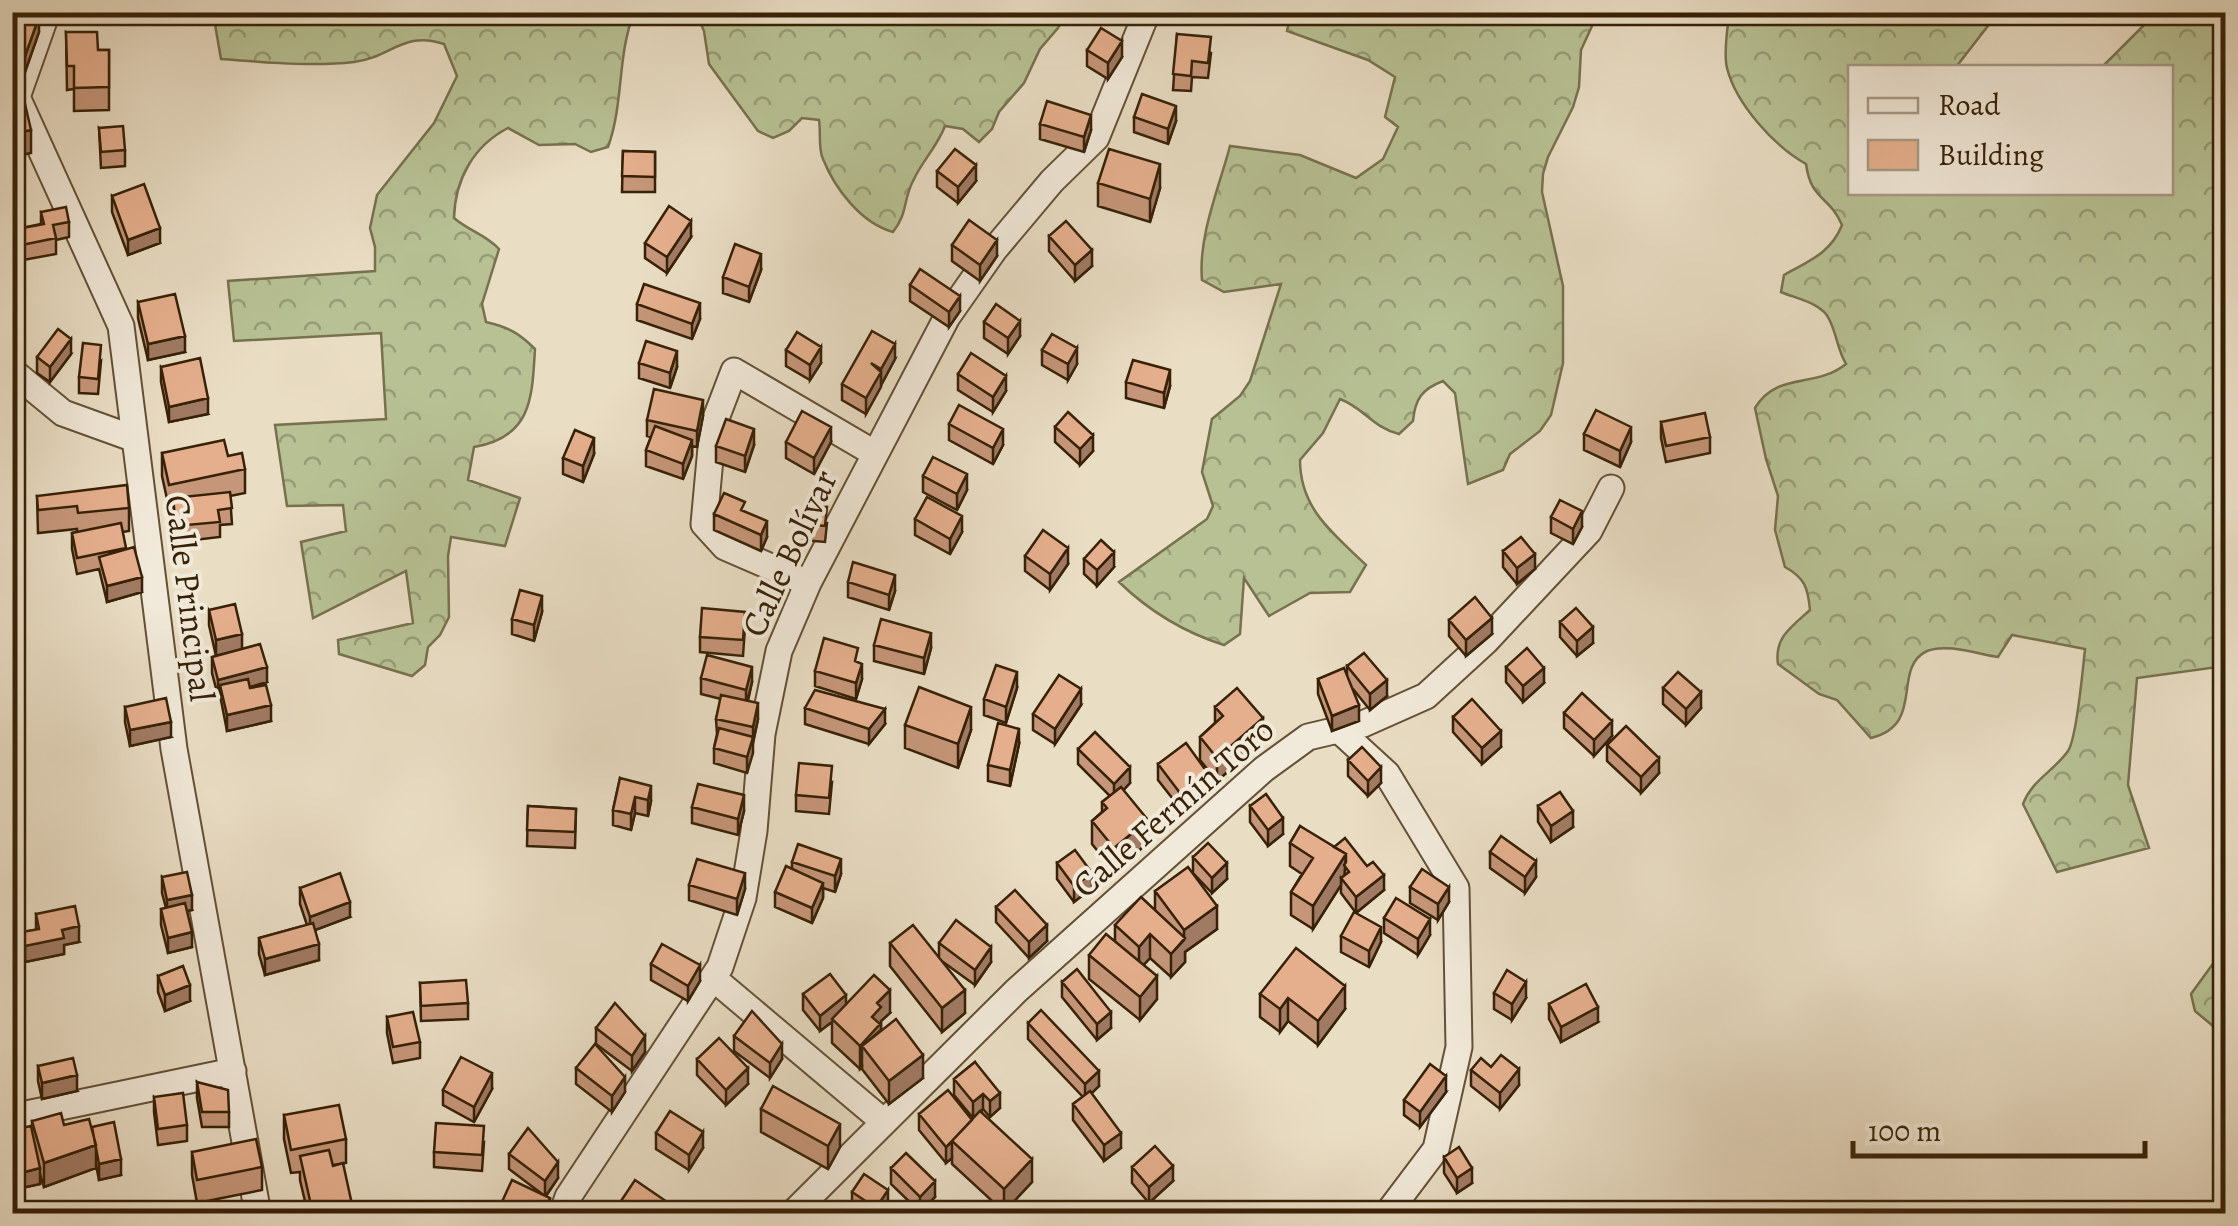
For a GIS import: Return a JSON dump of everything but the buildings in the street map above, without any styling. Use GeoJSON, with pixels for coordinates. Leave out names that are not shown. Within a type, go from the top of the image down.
{"type":"FeatureCollection","features":[{"type":"Feature","properties":{"kind":"street","name":"Calle Principal"},"geometry":{"type":"LineString","coordinates":[[47,12],[18,97],[121,326],[174,749],[258,1214]]}},
{"type":"Feature","properties":{"kind":"street","name":"Calle Bolívar"},"geometry":{"type":"LineString","coordinates":[[562,1214],[568,1197],[720,967],[743,898],[754,831],[762,734],[780,652],[808,583],[946,317],[994,250],[1096,138],[1148,12]]}},
{"type":"Feature","properties":{"kind":"street"},"geometry":{"type":"LineString","coordinates":[[12,371],[63,413],[135,439]]}},
{"type":"Feature","properties":{"kind":"street"},"geometry":{"type":"LineString","coordinates":[[808,583],[726,547],[704,524],[713,426],[734,371],[874,453]]}},
{"type":"Feature","properties":{"kind":"street","name":"Calle Fermín Toro"},"geometry":{"type":"LineString","coordinates":[[792,1214],[1016,991],[1264,769],[1308,738],[1363,724],[1426,696],[1486,642],[1589,531],[1611,488]]}},
{"type":"Feature","properties":{"kind":"street"},"geometry":{"type":"LineString","coordinates":[[1339,730],[1387,774],[1456,888],[1455,1064],[1436,1148],[1387,1214]]}},
{"type":"Feature","properties":{"kind":"street"},"geometry":{"type":"LineString","coordinates":[[713,978],[884,1122]]}},
{"type":"Feature","properties":{"kind":"street"},"geometry":{"type":"LineString","coordinates":[[12,1117],[233,1071]]}},
{"type":"Feature","properties":{"kind":"green space"},"geometry":{"type":"Polygon","coordinates":[[[213,13],[634,13],[608,147],[591,152],[575,144],[539,145],[508,128],[485,144],[462,178],[454,218],[499,249],[482,304],[486,322],[513,331],[535,349],[532,384],[518,425],[493,442],[474,447],[468,480],[520,498],[505,546],[451,537],[449,617],[428,647],[425,665],[412,676],[339,654],[338,640],[413,623],[406,571],[313,618],[301,542],[346,531],[343,505],[287,506],[275,425],[386,419],[381,333],[234,341],[228,281],[375,271],[370,228],[377,195],[434,123],[457,76],[444,44],[418,40],[354,62],[304,64],[221,59],[213,13]]]}},
{"type":"Feature","properties":{"kind":"green space"},"geometry":{"type":"Polygon","coordinates":[[[696,13],[1066,13],[1040,49],[1024,83],[979,142],[963,129],[945,126],[913,181],[893,232],[860,213],[834,182],[821,155],[819,120],[802,118],[789,131],[773,138],[758,131],[709,64],[704,31],[696,13]]]}},
{"type":"Feature","properties":{"kind":"green space"},"geometry":{"type":"Polygon","coordinates":[[[1291,13],[1598,13],[1581,50],[1579,87],[1573,107],[1543,174],[1542,192],[1563,286],[1563,363],[1551,415],[1540,431],[1510,454],[1503,470],[1468,484],[1455,393],[1443,381],[1421,396],[1413,421],[1399,434],[1340,399],[1323,433],[1300,460],[1301,477],[1321,519],[1366,565],[1350,592],[1310,593],[1269,616],[1244,578],[1240,634],[1224,645],[1168,620],[1119,582],[1207,519],[1213,506],[1202,472],[1212,419],[1240,396],[1250,381],[1281,284],[1224,292],[1202,280],[1206,229],[1230,146],[1300,155],[1356,178],[1383,159],[1398,127],[1385,117],[1395,77],[1368,60],[1287,31],[1291,13]]]}},
{"type":"Feature","properties":{"kind":"green space"},"geometry":{"type":"Polygon","coordinates":[[[1729,13],[1998,13],[1958,65],[1848,65],[1848,195],[2173,195],[2173,65],[2104,65],[2156,13],[2225,13],[2225,666],[2137,678],[2128,785],[2149,848],[2057,872],[2023,804],[2071,744],[2085,649],[2012,635],[1998,657],[1953,649],[1927,651],[1911,670],[1898,721],[1888,731],[1871,738],[1837,700],[1819,694],[1778,664],[1781,640],[1810,610],[1804,584],[1785,567],[1775,530],[1778,496],[1755,408],[1774,389],[1834,372],[1846,364],[1826,314],[1815,305],[1781,292],[1784,275],[1825,249],[1842,225],[1816,192],[1806,164],[1769,135],[1739,96],[1726,62],[1729,13]]]}},
{"type":"Feature","properties":{"kind":"green space"},"geometry":{"type":"Polygon","coordinates":[[[2225,947],[2225,1036],[2195,1011],[2191,994],[2225,947]]]}}]}
